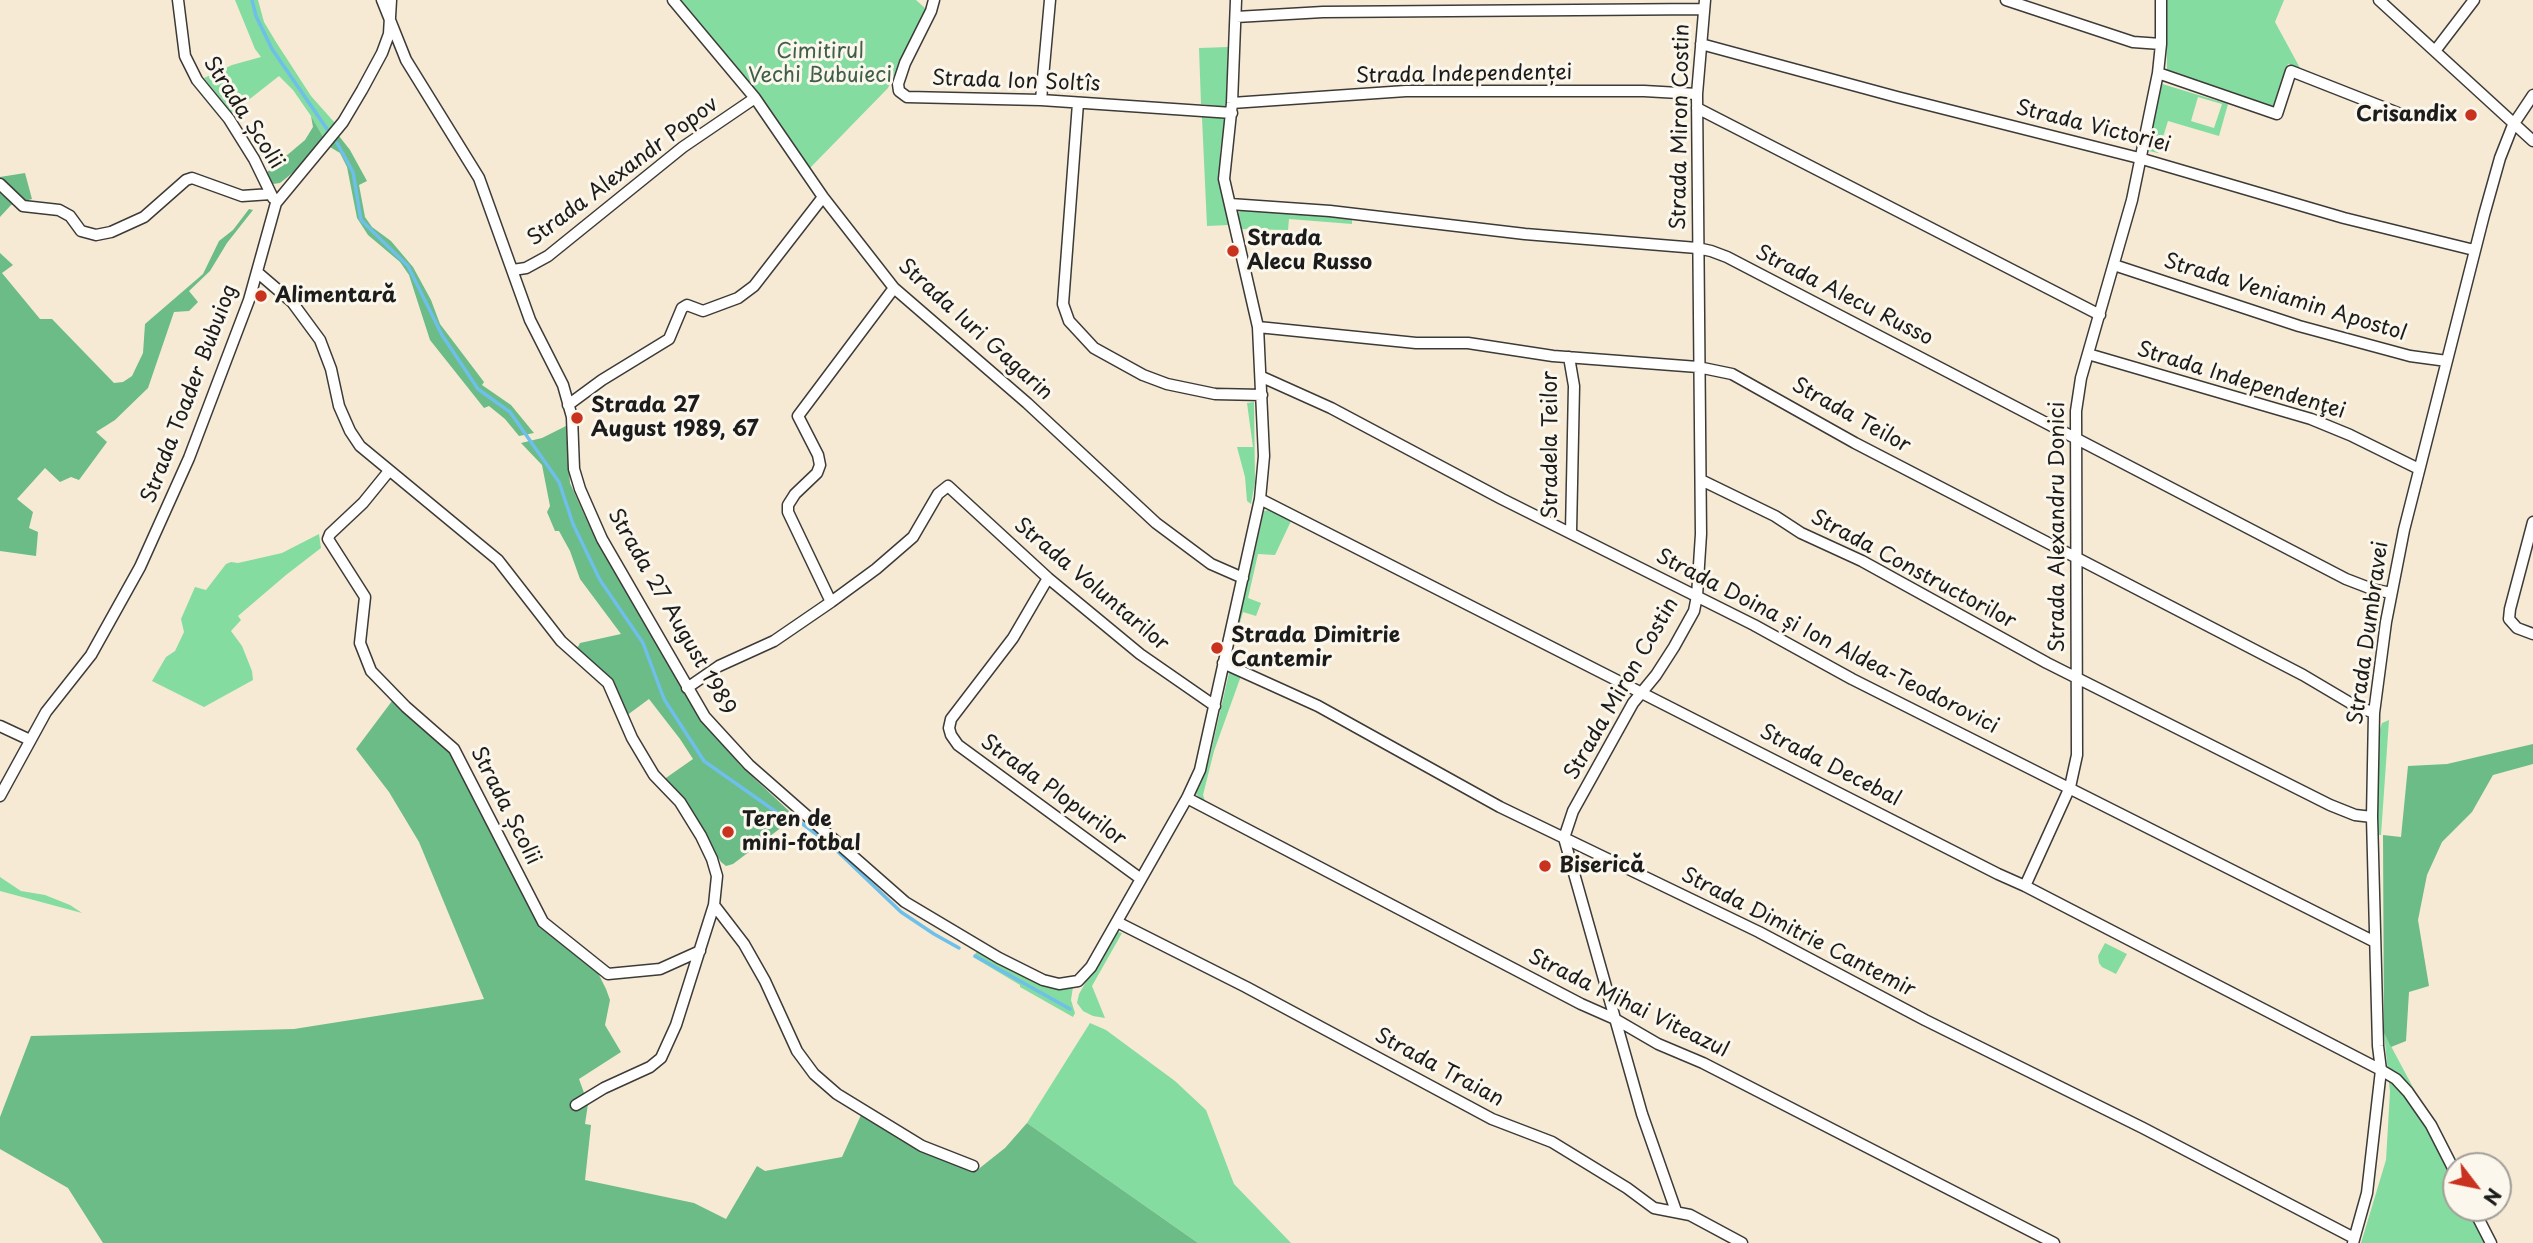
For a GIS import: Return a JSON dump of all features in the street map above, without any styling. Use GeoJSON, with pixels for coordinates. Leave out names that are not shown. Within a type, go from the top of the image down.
{"type":"FeatureCollection","features":[{"type":"Feature","properties":{"kind":"street","name":"Strada Școlii"},"geometry":{"type":"LineString","coordinates":[[177,0],[185,57],[197,80],[229,119],[254,159],[273,199]]}},
{"type":"Feature","properties":{"kind":"street","name":"Strada 27 August 1989"},"geometry":{"type":"LineString","coordinates":[[382,0],[406,60],[479,178],[530,320],[563,385],[572,417],[574,469],[602,539],[705,716],[749,765],[905,902],[999,958],[1043,980],[1059,984],[1078,981],[1091,967],[1117,922]]}},
{"type":"Feature","properties":{"kind":"street","name":"Strada Toader Bubuiog"},"geometry":{"type":"LineString","coordinates":[[0,796],[46,712],[92,655],[141,567],[189,458],[257,272],[273,199],[343,122],[382,53],[389,34],[391,0]]}},
{"type":"Feature","properties":{"kind":"street","name":"Strada Iuri Gagarin"},"geometry":{"type":"LineString","coordinates":[[673,0],[755,98],[823,197],[894,288],[1027,403],[1156,523],[1211,564],[1242,578]]}},
{"type":"Feature","properties":{"kind":"street","name":"Strada Ion Soltîs"},"geometry":{"type":"LineString","coordinates":[[933,0],[931,11],[905,63],[898,84],[899,91],[907,97],[1232,108]]}},
{"type":"Feature","properties":{"kind":"street"},"geometry":{"type":"LineString","coordinates":[[1041,100],[1050,0]]}},
{"type":"Feature","properties":{"kind":"street"},"geometry":{"type":"LineString","coordinates":[[1117,922],[1200,770],[1260,499],[1264,456],[1258,327],[1224,179],[1232,108],[1236,0]]}},
{"type":"Feature","properties":{"kind":"street"},"geometry":{"type":"LineString","coordinates":[[2006,0],[2133,41],[2161,44]]}},
{"type":"Feature","properties":{"kind":"street","name":"Strada Alexandru Donici"},"geometry":{"type":"LineString","coordinates":[[2025,886],[2070,787],[2077,755],[2077,400],[2132,200],[2158,73],[2161,0]]}},
{"type":"Feature","properties":{"kind":"street"},"geometry":{"type":"LineString","coordinates":[[2379,0],[2533,141]]}},
{"type":"Feature","properties":{"kind":"street"},"geometry":{"type":"LineString","coordinates":[[2435,51],[2474,0]]}},
{"type":"Feature","properties":{"kind":"street"},"geometry":{"type":"LineString","coordinates":[[1236,17],[1323,12],[1704,4]]}},
{"type":"Feature","properties":{"kind":"street","name":"Strada Miron Costin"},"geometry":{"type":"LineString","coordinates":[[1564,838],[1573,811],[1633,703],[1674,647],[1694,611],[1697,596],[1701,480],[1697,94],[1704,4]]}},
{"type":"Feature","properties":{"kind":"street","name":"Strada Victoriei"},"geometry":{"type":"LineString","coordinates":[[1701,44],[2139,158],[2344,218],[2474,250]]}},
{"type":"Feature","properties":{"kind":"street"},"geometry":{"type":"LineString","coordinates":[[2158,73],[2277,114],[2291,71],[2403,115]]}},
{"type":"Feature","properties":{"kind":"street","name":"Strada Independenței"},"geometry":{"type":"LineString","coordinates":[[1232,108],[1406,91],[1644,91],[1697,94]]}},
{"type":"Feature","properties":{"kind":"street","name":"Strada Dumbravei"},"geometry":{"type":"LineString","coordinates":[[2353,1241],[2367,1193],[2381,1070],[2378,1046],[2372,817],[2374,713],[2391,593],[2419,469],[2500,158],[2514,125],[2533,95]]}},
{"type":"Feature","properties":{"kind":"street","name":"Strada Alexandr Popov"},"geometry":{"type":"LineString","coordinates":[[513,270],[526,268],[548,256],[683,147],[755,98]]}},
{"type":"Feature","properties":{"kind":"street"},"geometry":{"type":"LineString","coordinates":[[1078,103],[1063,304],[1069,321],[1094,348],[1143,375],[1167,384],[1215,394],[1262,395]]}},
{"type":"Feature","properties":{"kind":"street"},"geometry":{"type":"LineString","coordinates":[[1697,108],[2100,315]]}},
{"type":"Feature","properties":{"kind":"street"},"geometry":{"type":"LineString","coordinates":[[0,184],[23,206],[59,210],[70,216],[81,231],[96,235],[111,232],[144,217],[186,180],[192,178],[242,197],[273,199]]}},
{"type":"Feature","properties":{"kind":"street"},"geometry":{"type":"LineString","coordinates":[[568,405],[602,380],[669,339],[682,308],[687,305],[703,312],[738,298],[754,286],[823,197]]}},
{"type":"Feature","properties":{"kind":"street","name":"Strada Alecu Russo"},"geometry":{"type":"LineString","coordinates":[[1230,204],[1281,206],[1525,234],[1698,248],[1727,257],[2346,579],[2391,593]]}},
{"type":"Feature","properties":{"kind":"street","name":"Strada Veniamin Apostol"},"geometry":{"type":"LineString","coordinates":[[2114,265],[2299,327],[2410,356],[2447,361]]}},
{"type":"Feature","properties":{"kind":"street"},"geometry":{"type":"LineString","coordinates":[[257,272],[292,302],[320,340],[331,369],[339,406],[360,446],[498,560],[561,641],[608,683],[632,738],[654,775],[680,802],[701,836],[716,876],[714,905],[676,1025],[662,1058],[650,1068],[604,1088],[576,1105]]}},
{"type":"Feature","properties":{"kind":"street"},"geometry":{"type":"LineString","coordinates":[[688,688],[719,666],[774,641],[831,603],[788,512],[788,505],[795,494],[817,473],[820,465],[818,455],[798,415],[894,288]]}},
{"type":"Feature","properties":{"kind":"street","name":"Strada Teilor"},"geometry":{"type":"LineString","coordinates":[[1258,327],[1416,342],[1468,343],[1569,357],[1698,367],[1732,374],[1855,443],[2303,675],[2352,704],[2374,713]]}},
{"type":"Feature","properties":{"kind":"street","name":"Strada Independenţei"},"geometry":{"type":"LineString","coordinates":[[2088,354],[2311,419],[2419,469]]}},
{"type":"Feature","properties":{"kind":"street","name":"Stradela Teilor"},"geometry":{"type":"LineString","coordinates":[[1569,357],[1574,386],[1571,532]]}},
{"type":"Feature","properties":{"kind":"street","name":"Strada Doina și Ion Aldea-Teodorovici"},"geometry":{"type":"LineString","coordinates":[[1262,377],[1331,408],[1502,499],[1697,596],[1852,679],[2375,943]]}},
{"type":"Feature","properties":{"kind":"street","name":"Strada Școlii"},"geometry":{"type":"LineString","coordinates":[[389,471],[328,539],[365,597],[360,643],[371,671],[405,707],[454,749],[543,922],[608,974],[660,969],[700,951]]}},
{"type":"Feature","properties":{"kind":"street","name":"Strada Constructorilor"},"geometry":{"type":"LineString","coordinates":[[1701,480],[1775,516],[1801,533],[1862,561],[1984,631],[2330,805],[2355,815],[2372,817]]}},
{"type":"Feature","properties":{"kind":"street","name":"Strada Voluntarilor"},"geometry":{"type":"LineString","coordinates":[[831,603],[913,537],[938,494],[948,486],[1048,578],[1140,654],[1215,706]]}},
{"type":"Feature","properties":{"kind":"street","name":"Strada Decebal"},"geometry":{"type":"LineString","coordinates":[[1260,499],[2025,886],[2381,1070],[2396,1079],[2416,1103],[2445,1152]]}},
{"type":"Feature","properties":{"kind":"street"},"geometry":{"type":"LineString","coordinates":[[2533,525],[2509,619],[2517,628],[2533,634]]}},
{"type":"Feature","properties":{"kind":"street","name":"Strada Plopurilor"},"geometry":{"type":"LineString","coordinates":[[1048,578],[1013,638],[951,719],[949,727],[953,740],[1141,879]]}},
{"type":"Feature","properties":{"kind":"street","name":"Strada Dimitrie Cantemir"},"geometry":{"type":"LineString","coordinates":[[1223,663],[1318,706],[1500,807],[1759,932],[1925,1020],[2143,1128],[2353,1241]]}},
{"type":"Feature","properties":{"kind":"street"},"geometry":{"type":"LineString","coordinates":[[0,726],[30,740]]}},
{"type":"Feature","properties":{"kind":"street","name":"Strada Mihai Viteazul"},"geometry":{"type":"LineString","coordinates":[[1187,798],[1556,991],[1615,1019],[1657,1044],[1703,1063],[2054,1243]]}},
{"type":"Feature","properties":{"kind":"street"},"geometry":{"type":"LineString","coordinates":[[1564,838],[1642,1114],[1676,1210]]}},
{"type":"Feature","properties":{"kind":"street"},"geometry":{"type":"LineString","coordinates":[[714,905],[744,944],[765,981],[797,1051],[814,1074],[837,1094],[922,1146],[973,1166]]}},
{"type":"Feature","properties":{"kind":"street","name":"Strada Traian"},"geometry":{"type":"LineString","coordinates":[[1117,922],[1492,1119],[1552,1142],[1627,1188],[1654,1208],[1665,1212],[1676,1210],[1690,1215],[1742,1243]]}},
{"type":"Feature","properties":{"kind":"street"},"geometry":{"type":"LineString","coordinates":[[2479,1222],[2487,1241]]}},
{"type":"Feature","properties":{"kind":"green space"},"geometry":{"type":"Polygon","coordinates":[[[235,0],[258,0],[264,22],[276,42],[311,96],[335,123],[325,140],[293,90],[279,76],[232,113],[204,78],[232,65],[261,57],[255,49],[235,0]]]}},
{"type":"Feature","properties":{"kind":"green space","name":"Cimitirul Vechi Bubuieci"},"geometry":{"type":"Polygon","coordinates":[[[679,0],[916,0],[926,9],[888,88],[810,168],[739,71],[679,0]]]}},
{"type":"Feature","properties":{"kind":"green space"},"geometry":{"type":"Polygon","coordinates":[[[2166,0],[2284,0],[2275,22],[2300,68],[2288,64],[2275,109],[2167,72],[2166,0]]]}},
{"type":"Feature","properties":{"kind":"green space"},"geometry":{"type":"Polygon","coordinates":[[[1228,47],[1226,107],[1201,104],[1199,48],[1228,47]]]}},
{"type":"Feature","properties":{"kind":"green space"},"geometry":{"type":"Polygon","coordinates":[[[2159,83],[2228,104],[2219,136],[2168,121],[2158,153],[2145,150],[2159,83]],[[2198,97],[2191,121],[2214,128],[2222,104],[2198,97]]]}},
{"type":"Feature","properties":{"kind":"green space"},"geometry":{"type":"Polygon","coordinates":[[[1197,113],[1226,119],[1220,152],[1220,184],[1229,225],[1207,226],[1202,118],[1197,113]]]}},
{"type":"Feature","properties":{"kind":"green space"},"geometry":{"type":"Polygon","coordinates":[[[311,116],[325,140],[300,167],[280,183],[273,184],[266,173],[305,140],[313,127],[311,116]]]}},
{"type":"Feature","properties":{"kind":"green space"},"geometry":{"type":"Polygon","coordinates":[[[339,136],[367,181],[359,185],[365,217],[372,227],[391,241],[413,267],[431,300],[440,324],[484,382],[482,385],[511,405],[534,433],[519,436],[505,419],[489,406],[484,408],[430,340],[409,275],[400,262],[368,235],[357,218],[347,167],[340,153],[330,147],[339,136]]]}},
{"type":"Feature","properties":{"kind":"green space"},"geometry":{"type":"Polygon","coordinates":[[[25,173],[32,199],[11,205],[0,217],[0,177],[25,173]]]}},
{"type":"Feature","properties":{"kind":"green space"},"geometry":{"type":"Polygon","coordinates":[[[1243,207],[1352,218],[1352,224],[1289,219],[1288,230],[1241,229],[1237,215],[1243,207]]]}},
{"type":"Feature","properties":{"kind":"green space"},"geometry":{"type":"Polygon","coordinates":[[[249,209],[253,210],[227,243],[210,271],[189,291],[198,302],[189,311],[174,312],[148,388],[115,420],[96,432],[107,442],[79,480],[71,477],[60,482],[45,468],[17,499],[33,512],[29,528],[38,532],[36,556],[0,551],[0,253],[13,265],[2,273],[40,319],[52,319],[114,383],[123,382],[132,376],[143,353],[145,324],[203,274],[219,241],[233,230],[249,209]]]}},
{"type":"Feature","properties":{"kind":"green space"},"geometry":{"type":"Polygon","coordinates":[[[1254,402],[1255,482],[1251,504],[1247,501],[1245,477],[1237,447],[1253,447],[1247,403],[1254,402]]]}},
{"type":"Feature","properties":{"kind":"green space"},"geometry":{"type":"Polygon","coordinates":[[[566,426],[570,483],[589,525],[698,715],[741,766],[789,811],[786,824],[733,864],[726,866],[721,862],[682,800],[663,780],[693,759],[680,739],[649,699],[626,716],[610,680],[571,643],[578,647],[580,643],[621,634],[580,579],[570,551],[559,531],[555,531],[547,512],[550,506],[542,465],[521,443],[542,438],[566,426]]]}},
{"type":"Feature","properties":{"kind":"green space"},"geometry":{"type":"Polygon","coordinates":[[[1269,510],[1291,521],[1275,555],[1258,554],[1248,598],[1261,603],[1256,616],[1243,612],[1231,655],[1264,511],[1269,510]]]}},
{"type":"Feature","properties":{"kind":"green space"},"geometry":{"type":"Polygon","coordinates":[[[319,534],[321,548],[238,616],[241,620],[231,631],[242,646],[253,680],[204,707],[152,681],[166,657],[175,651],[184,632],[181,619],[195,587],[206,590],[226,564],[282,553],[319,534]]]}},
{"type":"Feature","properties":{"kind":"green space"},"geometry":{"type":"Polygon","coordinates":[[[1232,671],[1241,676],[1214,751],[1203,795],[1206,804],[1196,794],[1209,760],[1229,673],[1232,671]]]}},
{"type":"Feature","properties":{"kind":"green space"},"geometry":{"type":"Polygon","coordinates":[[[392,701],[442,741],[454,759],[538,923],[596,969],[606,989],[610,1000],[605,1025],[621,1052],[579,1079],[588,1104],[585,1124],[591,1125],[585,1180],[694,1203],[726,1219],[757,1166],[765,1171],[842,1157],[861,1115],[920,1150],[976,1171],[1005,1148],[1027,1123],[1198,1243],[103,1243],[68,1188],[0,1149],[0,1117],[31,1036],[294,1029],[484,999],[419,842],[389,792],[356,749],[392,701]]]}},
{"type":"Feature","properties":{"kind":"green space"},"geometry":{"type":"Polygon","coordinates":[[[2389,720],[2381,835],[2377,835],[2379,733],[2382,723],[2389,720]]]}},
{"type":"Feature","properties":{"kind":"green space"},"geometry":{"type":"Polygon","coordinates":[[[2533,744],[2533,764],[2493,775],[2472,812],[2442,842],[2427,875],[2418,920],[2429,986],[2409,992],[2406,1041],[2391,1047],[2384,1033],[2383,835],[2401,837],[2408,766],[2447,764],[2533,744]]]}},
{"type":"Feature","properties":{"kind":"green space"},"geometry":{"type":"Polygon","coordinates":[[[0,877],[21,891],[45,895],[82,913],[0,891],[0,877]]]}},
{"type":"Feature","properties":{"kind":"green space"},"geometry":{"type":"Polygon","coordinates":[[[1118,932],[1122,933],[1092,986],[1105,1018],[1093,1016],[1083,1011],[1077,1003],[1079,994],[1118,932]]]}},
{"type":"Feature","properties":{"kind":"green space"},"geometry":{"type":"Polygon","coordinates":[[[2105,943],[2127,954],[2116,974],[2099,963],[2098,956],[2105,943]]]}},
{"type":"Feature","properties":{"kind":"green space"},"geometry":{"type":"Polygon","coordinates":[[[978,950],[1050,986],[1073,987],[1073,1017],[973,957],[978,950]]]}},
{"type":"Feature","properties":{"kind":"green space"},"geometry":{"type":"Polygon","coordinates":[[[1090,1023],[1106,1030],[1175,1081],[1206,1110],[1234,1184],[1291,1243],[1198,1243],[1027,1123],[1090,1023]]]}},
{"type":"Feature","properties":{"kind":"green space"},"geometry":{"type":"Polygon","coordinates":[[[2384,1033],[2447,1152],[2442,1152],[2442,1222],[2485,1222],[2496,1243],[2361,1243],[2386,1160],[2390,1092],[2384,1033]]]}},
{"type":"Feature","properties":{"kind":"waterway"},"geometry":{"type":"LineString","coordinates":[[252,0],[256,16],[272,49],[327,129]]}},
{"type":"Feature","properties":{"kind":"waterway"},"geometry":{"type":"LineString","coordinates":[[337,143],[353,172],[361,220],[408,266],[442,335],[478,389],[510,412],[559,482],[573,524],[600,580],[643,643],[664,699],[704,761],[782,816]]}},
{"type":"Feature","properties":{"kind":"waterway"},"geometry":{"type":"LineString","coordinates":[[800,822],[832,846],[901,912],[959,948]]}},
{"type":"Feature","properties":{"kind":"waterway"},"geometry":{"type":"LineString","coordinates":[[975,956],[1070,1009]]}},
{"type":"Feature","properties":{"kind":"place","name":"Crisandix"},"geometry":{"type":"Point","coordinates":[2471,115]}},
{"type":"Feature","properties":{"kind":"place","name":"Strada Alecu Russo"},"geometry":{"type":"Point","coordinates":[1233,251]}},
{"type":"Feature","properties":{"kind":"place","name":"Alimentară"},"geometry":{"type":"Point","coordinates":[261,296]}},
{"type":"Feature","properties":{"kind":"place","name":"Strada 27 August 1989, 67"},"geometry":{"type":"Point","coordinates":[577,418]}},
{"type":"Feature","properties":{"kind":"place","name":"Strada Dimitrie Cantemir"},"geometry":{"type":"Point","coordinates":[1217,648]}},
{"type":"Feature","properties":{"kind":"place","name":"Teren de mini-fotbal"},"geometry":{"type":"Point","coordinates":[728,832]}},
{"type":"Feature","properties":{"kind":"place","name":"Biserică"},"geometry":{"type":"Point","coordinates":[1545,866]}}]}
